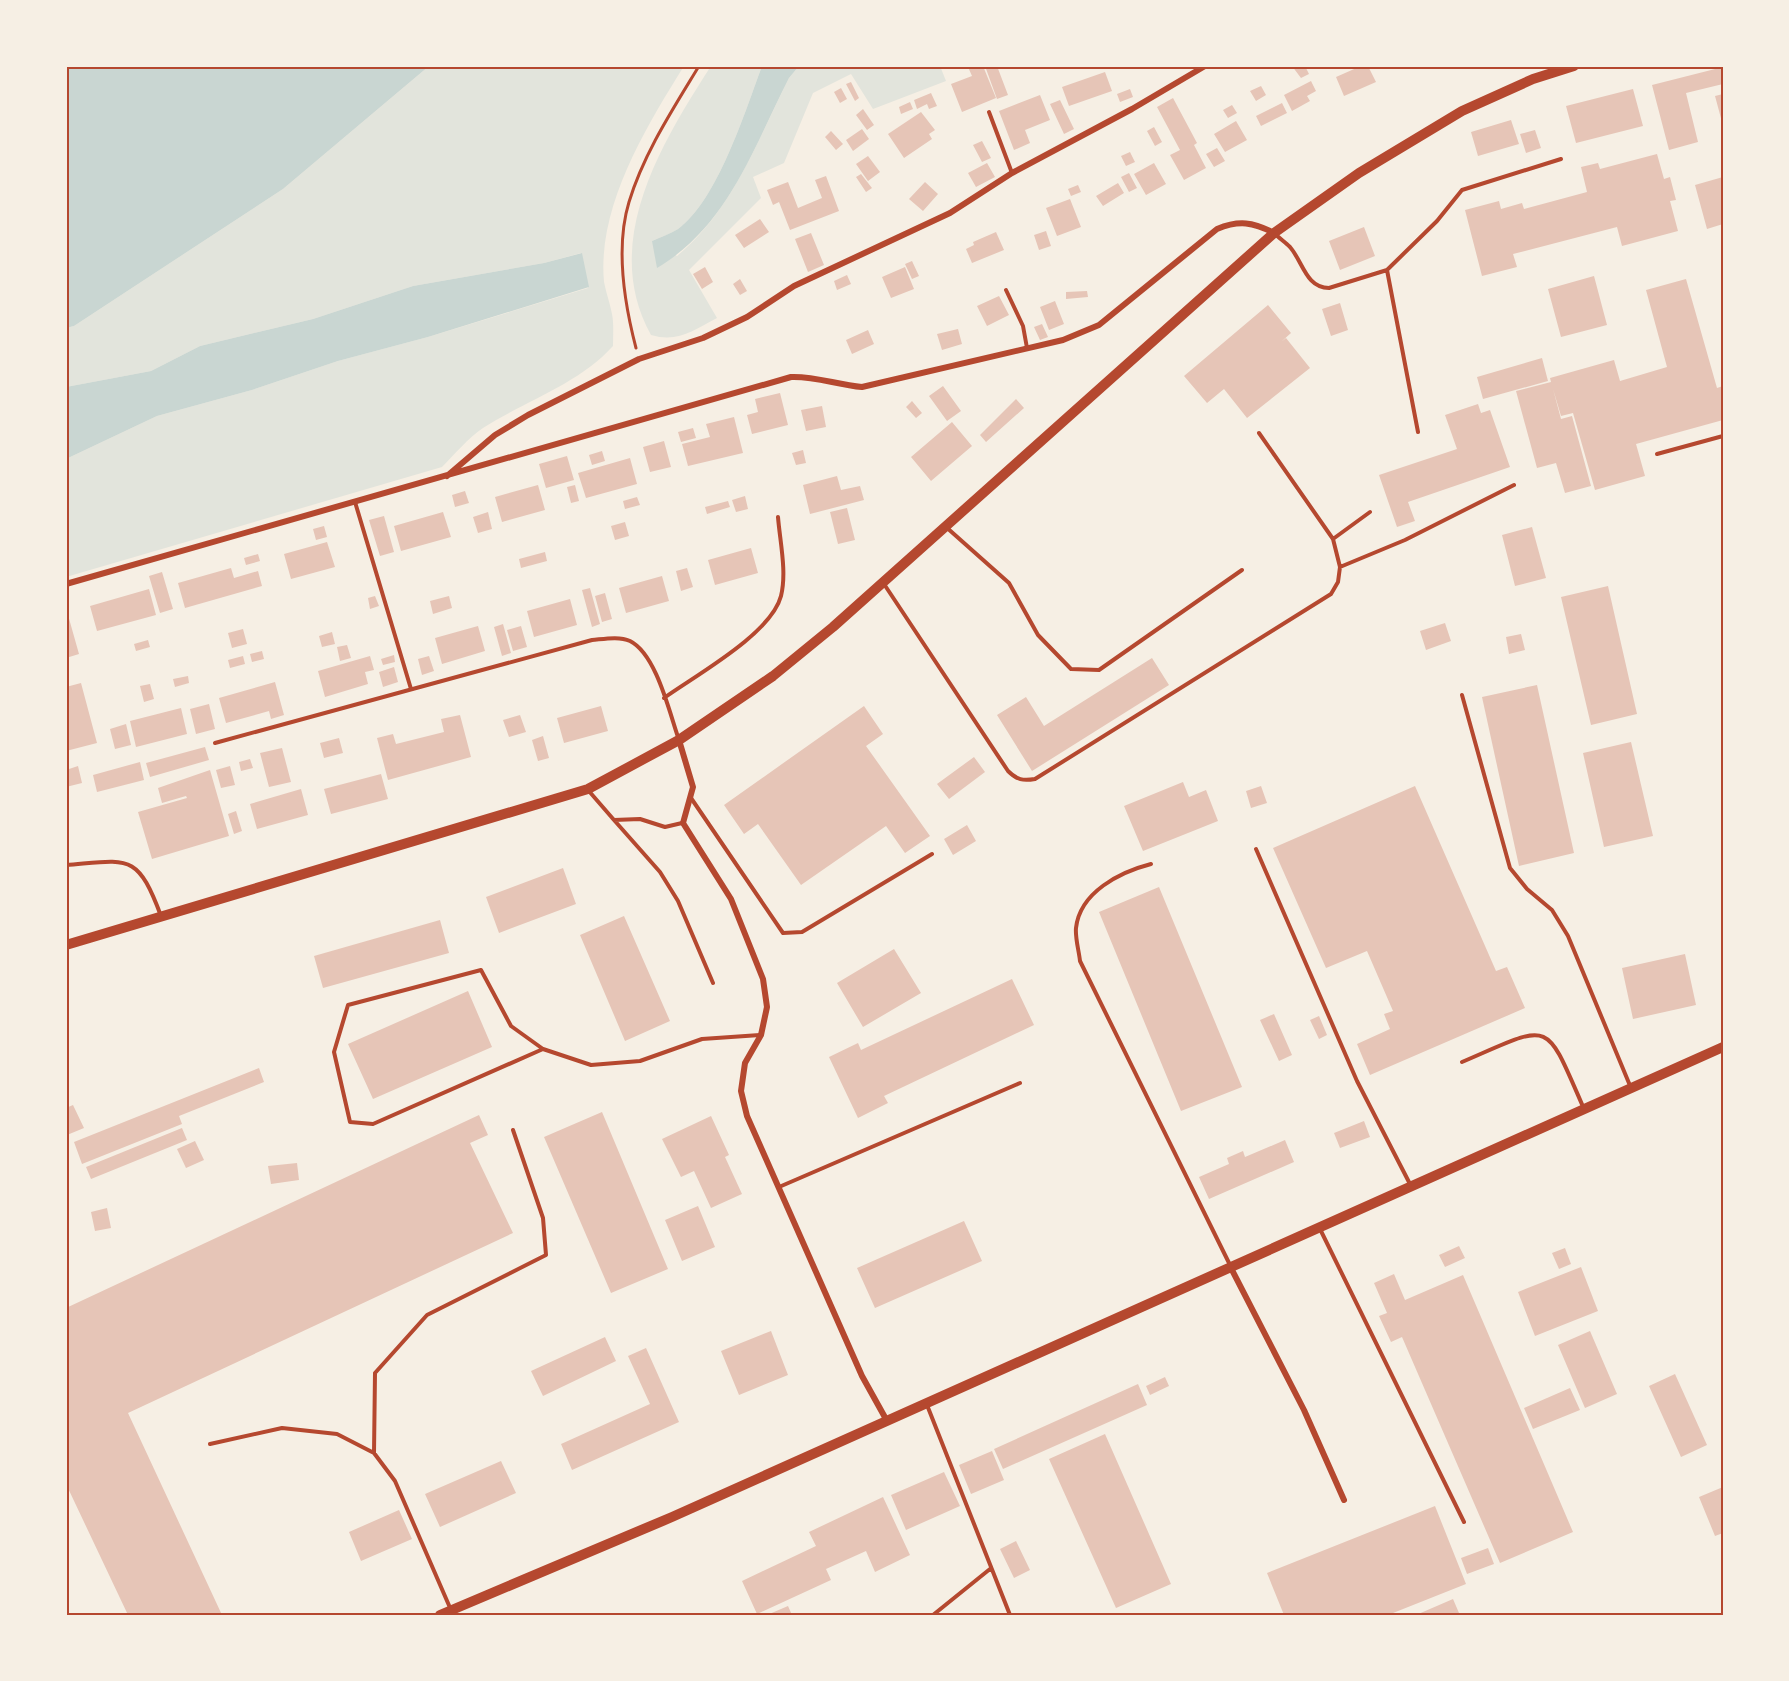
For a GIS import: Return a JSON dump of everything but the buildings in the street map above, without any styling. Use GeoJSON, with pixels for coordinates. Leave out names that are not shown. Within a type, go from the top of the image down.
{"type":"FeatureCollection","features":[{"type":"Feature","properties":{"kind":"main road"},"geometry":{"type":"LineString","coordinates":[[66,945],[588,789],[679,740],[773,676],[884,583],[1274,233],[1359,173],[1462,111],[1533,79],[1574,66]]}},
{"type":"Feature","properties":{"kind":"main road"},"geometry":{"type":"LineString","coordinates":[[440,1615],[672,1517],[1723,1047]]}},
{"type":"Feature","properties":{"kind":"street"},"geometry":{"type":"LineString","coordinates":[[445,478],[503,430],[639,359],[703,338],[747,317],[794,286],[950,213],[1012,173],[1132,110],[1205,66]]}},
{"type":"Feature","properties":{"kind":"street"},"geometry":{"type":"LineString","coordinates":[[66,584],[445,478],[791,377],[808,376],[844,386],[862,387],[1063,340],[1099,325],[1217,229],[1229,224],[1252,222],[1274,233]]}},
{"type":"Feature","properties":{"kind":"street"},"geometry":{"type":"LineString","coordinates":[[679,740],[693,787],[683,823],[731,899],[763,979],[767,1007],[761,1035],[745,1063],[741,1091],[747,1116],[862,1376],[887,1421]]}},
{"type":"Feature","properties":{"kind":"street"},"geometry":{"type":"LineString","coordinates":[[1231,1268],[1304,1410],[1344,1500]]}},
{"type":"Feature","properties":{"kind":"lane"},"geometry":{"type":"LineString","coordinates":[[989,112],[1012,173]]}},
{"type":"Feature","properties":{"kind":"lane"},"geometry":{"type":"LineString","coordinates":[[1274,233],[1290,247],[1311,281],[1323,288],[1387,270],[1437,221],[1462,190],[1561,159]]}},
{"type":"Feature","properties":{"kind":"lane"},"geometry":{"type":"LineString","coordinates":[[1387,270],[1418,432]]}},
{"type":"Feature","properties":{"kind":"lane"},"geometry":{"type":"LineString","coordinates":[[1006,290],[1023,326],[1027,348]]}},
{"type":"Feature","properties":{"kind":"lane"},"geometry":{"type":"LineString","coordinates":[[884,583],[1008,771],[1015,778],[1024,781],[1035,779],[1331,594],[1338,582],[1340,567],[1333,539],[1259,433]]}},
{"type":"Feature","properties":{"kind":"lane"},"geometry":{"type":"LineString","coordinates":[[1658,454],[1723,436]]}},
{"type":"Feature","properties":{"kind":"lane"},"geometry":{"type":"LineString","coordinates":[[1340,567],[1405,540],[1514,485]]}},
{"type":"Feature","properties":{"kind":"lane"},"geometry":{"type":"LineString","coordinates":[[356,502],[411,689]]}},
{"type":"Feature","properties":{"kind":"lane"},"geometry":{"type":"LineString","coordinates":[[1333,539],[1370,512]]}},
{"type":"Feature","properties":{"kind":"lane"},"geometry":{"type":"LineString","coordinates":[[664,698],[753,635],[771,617],[782,594],[778,518]]}},
{"type":"Feature","properties":{"kind":"lane"},"geometry":{"type":"LineString","coordinates":[[946,527],[1009,583],[1038,635],[1071,669],[1099,670],[1242,570]]}},
{"type":"Feature","properties":{"kind":"lane"},"geometry":{"type":"LineString","coordinates":[[215,743],[592,640],[617,639],[629,641],[644,654],[664,698],[679,740]]}},
{"type":"Feature","properties":{"kind":"lane"},"geometry":{"type":"LineString","coordinates":[[1462,695],[1509,868],[1527,889],[1552,910],[1568,936],[1631,1088]]}},
{"type":"Feature","properties":{"kind":"lane"},"geometry":{"type":"LineString","coordinates":[[588,789],[660,872],[678,901],[713,983]]}},
{"type":"Feature","properties":{"kind":"lane"},"geometry":{"type":"LineString","coordinates":[[690,797],[783,933],[802,932],[932,854]]}},
{"type":"Feature","properties":{"kind":"lane"},"geometry":{"type":"LineString","coordinates":[[614,820],[640,819],[665,827],[683,823]]}},
{"type":"Feature","properties":{"kind":"lane"},"geometry":{"type":"LineString","coordinates":[[1256,849],[1358,1081],[1412,1187]]}},
{"type":"Feature","properties":{"kind":"lane"},"geometry":{"type":"LineString","coordinates":[[66,865],[120,862],[135,867],[150,886],[162,917]]}},
{"type":"Feature","properties":{"kind":"lane"},"geometry":{"type":"LineString","coordinates":[[1151,864],[1127,870],[1090,896],[1076,927],[1080,961],[1231,1268]]}},
{"type":"Feature","properties":{"kind":"lane"},"geometry":{"type":"LineString","coordinates":[[543,1049],[373,1124],[351,1122],[334,1052],[348,1005],[481,970],[510,1026],[543,1049],[591,1065],[640,1061],[702,1038],[761,1035]]}},
{"type":"Feature","properties":{"kind":"lane"},"geometry":{"type":"LineString","coordinates":[[1462,1062],[1524,1035],[1537,1033],[1547,1036],[1559,1052],[1584,1109]]}},
{"type":"Feature","properties":{"kind":"lane"},"geometry":{"type":"LineString","coordinates":[[779,1187],[1020,1083]]}},
{"type":"Feature","properties":{"kind":"lane"},"geometry":{"type":"LineString","coordinates":[[374,1454],[375,1373],[427,1315],[546,1255],[543,1218],[513,1130]]}},
{"type":"Feature","properties":{"kind":"lane"},"geometry":{"type":"LineString","coordinates":[[1320,1229],[1464,1522]]}},
{"type":"Feature","properties":{"kind":"lane"},"geometry":{"type":"LineString","coordinates":[[927,1404],[1010,1615]]}},
{"type":"Feature","properties":{"kind":"lane"},"geometry":{"type":"LineString","coordinates":[[210,1444],[282,1428],[337,1434],[374,1454],[396,1480],[451,1611]]}},
{"type":"Feature","properties":{"kind":"lane"},"geometry":{"type":"LineString","coordinates":[[933,1615],[990,1569]]}},
{"type":"Feature","properties":{"kind":"path"},"geometry":{"type":"LineString","coordinates":[[639,359],[629,320],[622,269],[623,238],[629,202],[661,129],[699,66]]}},
{"type":"Feature","properties":{"kind":"shaded area"},"geometry":{"type":"Polygon","coordinates":[[[66,66],[429,66],[283,189],[74,326],[66,328],[66,66]]]}},
{"type":"Feature","properties":{"kind":"shaded area"},"geometry":{"type":"Polygon","coordinates":[[[429,66],[684,66],[640,141],[616,197],[608,225],[604,254],[604,282],[613,318],[613,346],[568,382],[483,428],[442,467],[66,577],[66,459],[157,416],[252,390],[338,361],[428,337],[588,288],[581,253],[544,263],[413,286],[313,319],[200,346],[151,371],[66,387],[66,328],[74,326],[283,189],[429,66]]]}},
{"type":"Feature","properties":{"kind":"shaded area"},"geometry":{"type":"Polygon","coordinates":[[[711,66],[762,66],[728,154],[705,198],[692,216],[678,229],[652,241],[677,256],[697,238],[729,196],[789,78],[799,66],[940,66],[946,81],[873,109],[851,74],[813,93],[784,163],[753,177],[761,198],[689,270],[717,318],[686,334],[669,337],[651,335],[637,300],[632,265],[634,230],[643,195],[657,161],[673,128],[711,66]]]}},
{"type":"Feature","properties":{"kind":"shaded area"},"geometry":{"type":"Polygon","coordinates":[[[762,66],[799,66],[789,78],[750,158],[721,207],[703,230],[682,250],[657,268],[652,241],[678,229],[692,216],[705,198],[728,154],[762,66]]]}},
{"type":"Feature","properties":{"kind":"shaded area"},"geometry":{"type":"Polygon","coordinates":[[[582,253],[589,287],[428,337],[338,361],[252,390],[157,416],[66,459],[66,387],[151,371],[200,346],[313,319],[413,286],[544,263],[582,253]]]}}]}
